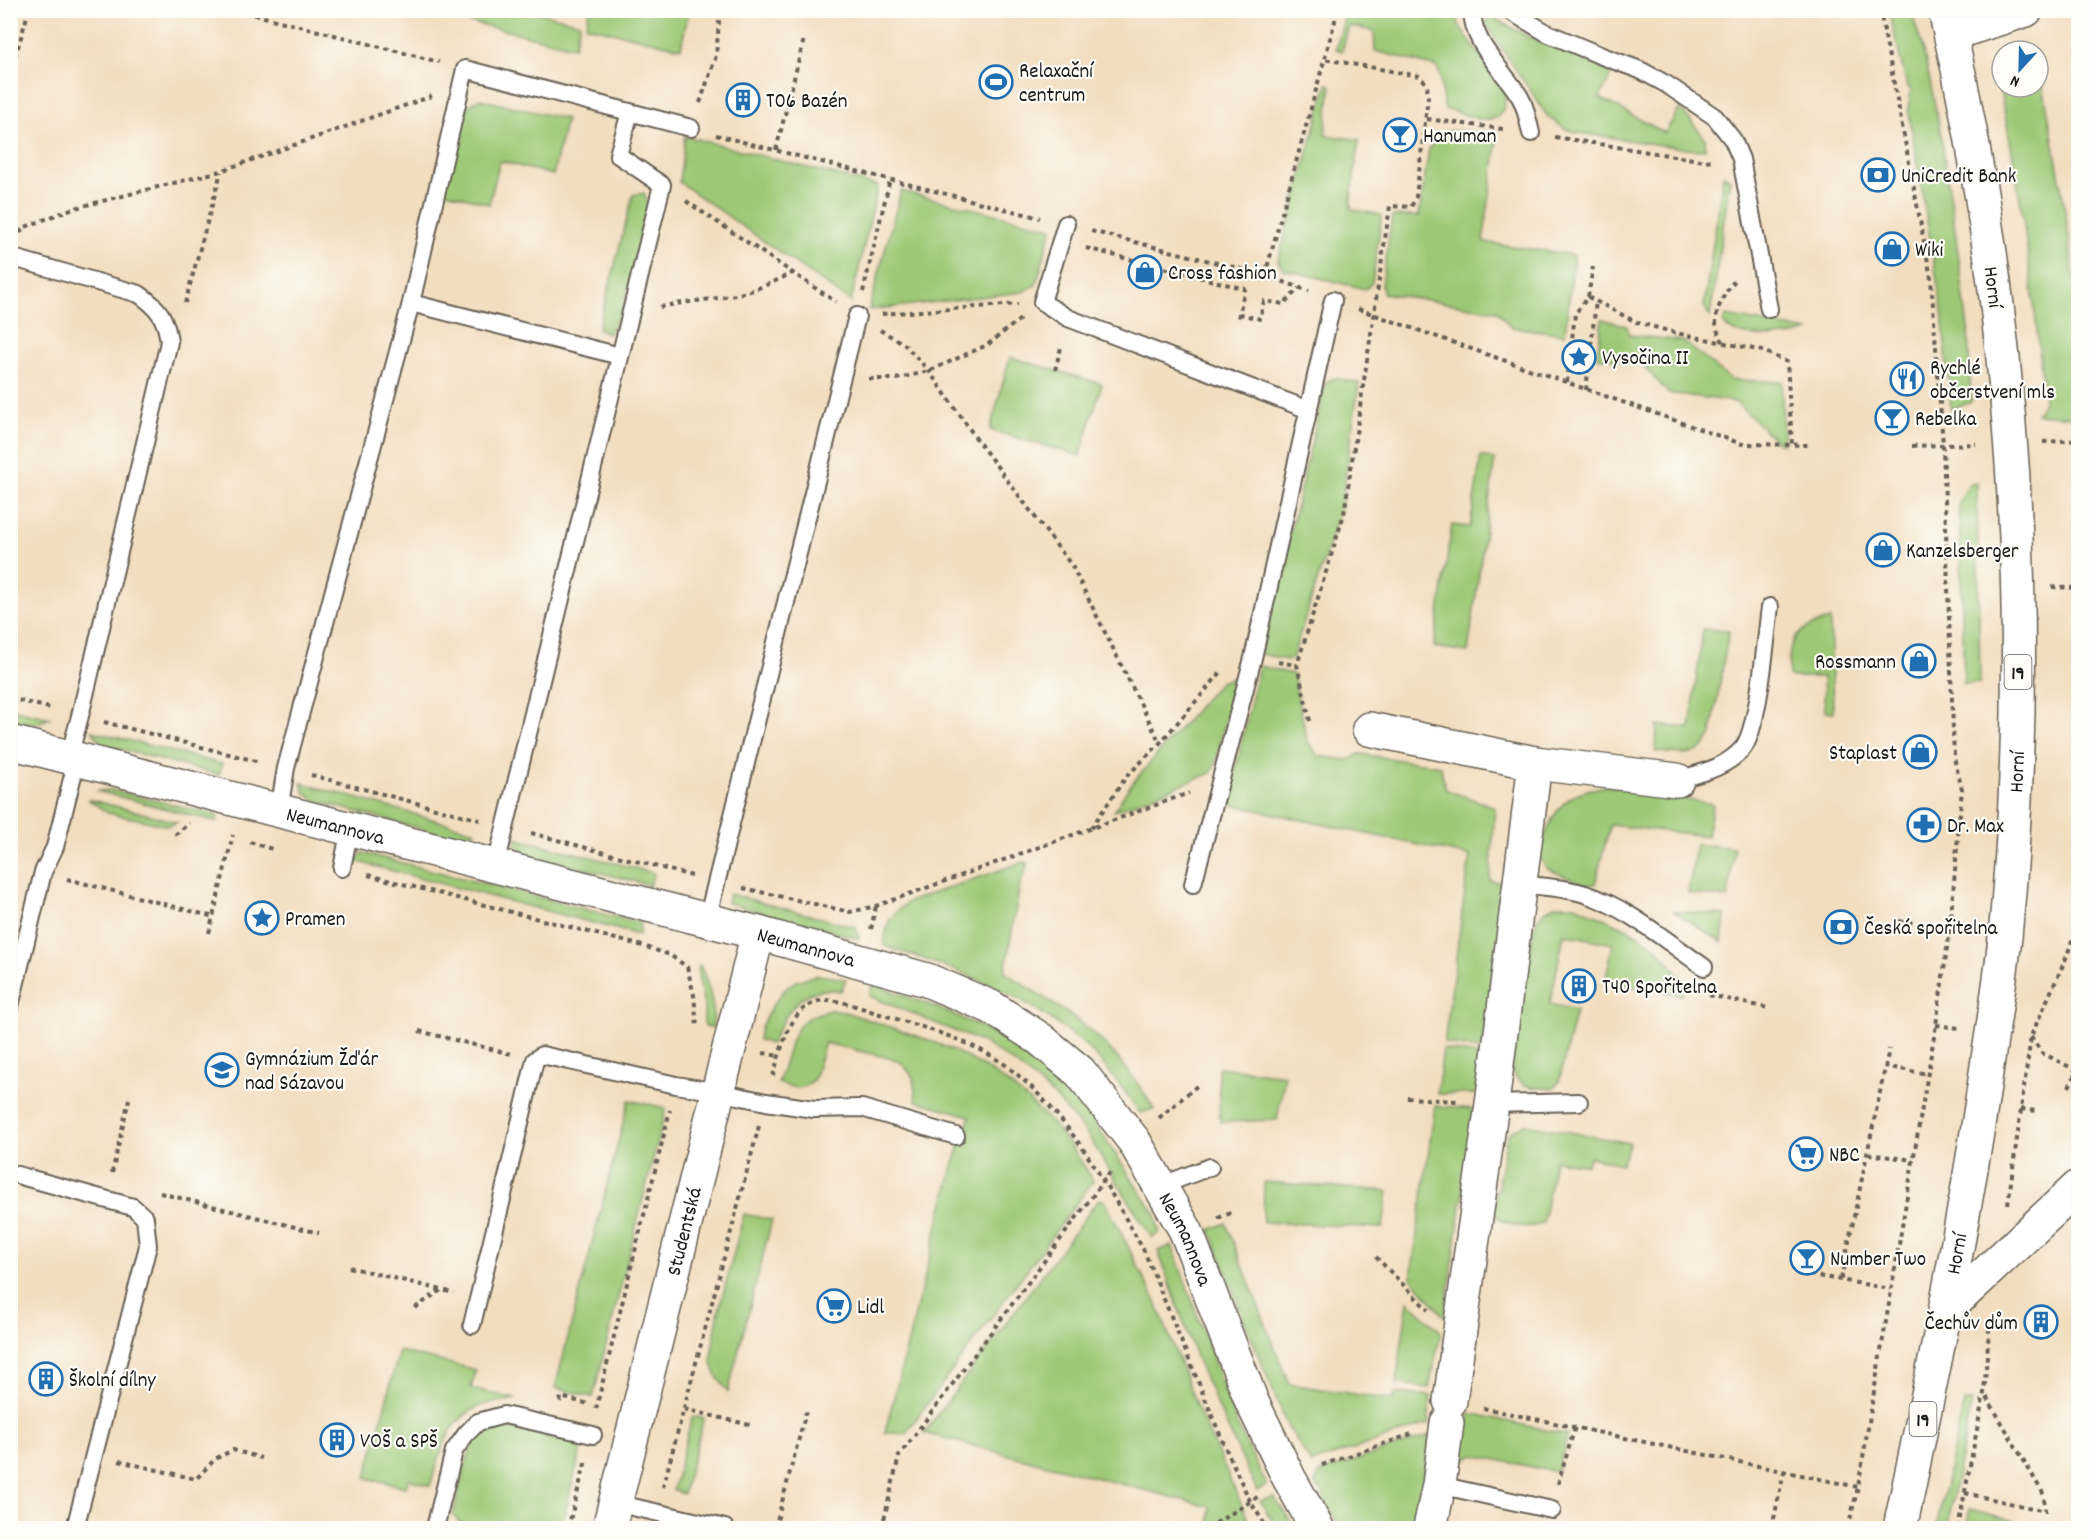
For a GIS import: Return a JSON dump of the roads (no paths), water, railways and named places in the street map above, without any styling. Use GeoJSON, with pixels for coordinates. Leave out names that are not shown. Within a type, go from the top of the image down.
{"type":"FeatureCollection","features":[{"type":"Feature","properties":{"kind":"street"},"geometry":{"type":"LineString","coordinates":[[1948,22],[2026,10]]}},
{"type":"Feature","properties":{"kind":"street","name":"Horní"},"geometry":{"type":"LineString","coordinates":[[1900,1528],[1946,1310],[1974,1162],[2005,938],[2017,742],[2019,597],[2012,443],[1994,277],[1948,22]]}},
{"type":"Feature","properties":{"kind":"street"},"geometry":{"type":"LineString","coordinates":[[1369,729],[1535,763],[1677,780]]}},
{"type":"Feature","properties":{"kind":"street","name":"Neumannova"},"geometry":{"type":"LineString","coordinates":[[10,742],[758,933],[927,980],[991,1007],[1040,1039],[1080,1072],[1134,1141],[1190,1241],[1252,1402],[1289,1478],[1317,1528]]}},
{"type":"Feature","properties":{"kind":"street"},"geometry":{"type":"LineString","coordinates":[[1430,1528],[1439,1485],[1492,1104],[1535,763]]}},
{"type":"Feature","properties":{"kind":"street","name":"Studentská"},"geometry":{"type":"LineString","coordinates":[[612,1516],[758,933]]}},
{"type":"Feature","properties":{"kind":"street"},"geometry":{"type":"LineString","coordinates":[[1946,1310],[2079,1187]]}},
{"type":"Feature","properties":{"kind":"lane"},"geometry":{"type":"LineString","coordinates":[[1473,10],[1472,20],[1476,35],[1522,100],[1531,133]]}},
{"type":"Feature","properties":{"kind":"lane"},"geometry":{"type":"LineString","coordinates":[[1508,10],[1547,33],[1640,70],[1666,84],[1715,117],[1733,140],[1741,159],[1770,309]]}},
{"type":"Feature","properties":{"kind":"lane"},"geometry":{"type":"LineString","coordinates":[[279,810],[286,768],[411,303],[463,77],[630,112],[691,128]]}},
{"type":"Feature","properties":{"kind":"lane"},"geometry":{"type":"LineString","coordinates":[[496,865],[662,185],[618,155],[630,112]]}},
{"type":"Feature","properties":{"kind":"lane"},"geometry":{"type":"LineString","coordinates":[[1066,224],[1042,302],[1068,318],[1309,410]]}},
{"type":"Feature","properties":{"kind":"lane"},"geometry":{"type":"LineString","coordinates":[[10,257],[139,294],[157,307],[167,327],[169,342],[80,716],[55,847],[43,872],[10,1006]]}},
{"type":"Feature","properties":{"kind":"lane"},"geometry":{"type":"LineString","coordinates":[[1193,885],[1253,658],[1333,300]]}},
{"type":"Feature","properties":{"kind":"lane"},"geometry":{"type":"LineString","coordinates":[[411,303],[620,356]]}},
{"type":"Feature","properties":{"kind":"lane"},"geometry":{"type":"LineString","coordinates":[[707,920],[857,316]]}},
{"type":"Feature","properties":{"kind":"lane"},"geometry":{"type":"LineString","coordinates":[[1677,780],[1716,769],[1743,747],[1754,726],[1770,607]]}},
{"type":"Feature","properties":{"kind":"lane"},"geometry":{"type":"LineString","coordinates":[[342,868],[350,828]]}},
{"type":"Feature","properties":{"kind":"lane"},"geometry":{"type":"LineString","coordinates":[[1520,884],[1584,894],[1631,918],[1704,967]]}},
{"type":"Feature","properties":{"kind":"lane"},"geometry":{"type":"LineString","coordinates":[[472,1325],[535,1060],[542,1054],[676,1085],[766,1102],[814,1109],[862,1108],[956,1136]]}},
{"type":"Feature","properties":{"kind":"lane"},"geometry":{"type":"LineString","coordinates":[[1492,1104],[1579,1102]]}},
{"type":"Feature","properties":{"kind":"lane"},"geometry":{"type":"LineString","coordinates":[[1160,1186],[1210,1167]]}},
{"type":"Feature","properties":{"kind":"lane"},"geometry":{"type":"LineString","coordinates":[[10,1173],[133,1207],[145,1218],[148,1246],[75,1528]]}},
{"type":"Feature","properties":{"kind":"lane"},"geometry":{"type":"LineString","coordinates":[[435,1528],[454,1451],[478,1422],[504,1415],[592,1435]]}},
{"type":"Feature","properties":{"kind":"lane"},"geometry":{"type":"LineString","coordinates":[[1439,1485],[1551,1510]]}},
{"type":"Feature","properties":{"kind":"lane"},"geometry":{"type":"LineString","coordinates":[[612,1516],[657,1512],[725,1528]]}},
{"type":"Feature","properties":{"kind":"place","name":"Relaxační centrum"},"geometry":{"type":"Point","coordinates":[996,82]}},
{"type":"Feature","properties":{"kind":"place","name":"T06 Bazén"},"geometry":{"type":"Point","coordinates":[743,100]}},
{"type":"Feature","properties":{"kind":"place","name":"Hanuman"},"geometry":{"type":"Point","coordinates":[1400,135]}},
{"type":"Feature","properties":{"kind":"place","name":"UniCredit Bank"},"geometry":{"type":"Point","coordinates":[1878,175]}},
{"type":"Feature","properties":{"kind":"place","name":"Wiki"},"geometry":{"type":"Point","coordinates":[1892,249]}},
{"type":"Feature","properties":{"kind":"place","name":"Cross fashion"},"geometry":{"type":"Point","coordinates":[1145,272]}},
{"type":"Feature","properties":{"kind":"place","name":"Vysočina II"},"geometry":{"type":"Point","coordinates":[1579,357]}},
{"type":"Feature","properties":{"kind":"place","name":"Rychlé občerstvení mls"},"geometry":{"type":"Point","coordinates":[1907,379]}},
{"type":"Feature","properties":{"kind":"place","name":"Rebelka"},"geometry":{"type":"Point","coordinates":[1892,418]}},
{"type":"Feature","properties":{"kind":"place","name":"Kanzelsberger"},"geometry":{"type":"Point","coordinates":[1883,550]}},
{"type":"Feature","properties":{"kind":"place","name":"Rossmann"},"geometry":{"type":"Point","coordinates":[1919,661]}},
{"type":"Feature","properties":{"kind":"place","name":"Staplast"},"geometry":{"type":"Point","coordinates":[1920,752]}},
{"type":"Feature","properties":{"kind":"place","name":"Dr. Max"},"geometry":{"type":"Point","coordinates":[1924,825]}},
{"type":"Feature","properties":{"kind":"place","name":"Pramen"},"geometry":{"type":"Point","coordinates":[262,918]}},
{"type":"Feature","properties":{"kind":"place","name":"Česká spořitelna"},"geometry":{"type":"Point","coordinates":[1841,927]}},
{"type":"Feature","properties":{"kind":"place","name":"T40 Spořitelna"},"geometry":{"type":"Point","coordinates":[1579,986]}},
{"type":"Feature","properties":{"kind":"place","name":"Gymnázium Žďár nad Sázavou"},"geometry":{"type":"Point","coordinates":[222,1070]}},
{"type":"Feature","properties":{"kind":"place","name":"NBC"},"geometry":{"type":"Point","coordinates":[1806,1154]}},
{"type":"Feature","properties":{"kind":"place","name":"Number Two"},"geometry":{"type":"Point","coordinates":[1807,1258]}},
{"type":"Feature","properties":{"kind":"place","name":"Lidl"},"geometry":{"type":"Point","coordinates":[834,1306]}},
{"type":"Feature","properties":{"kind":"place","name":"Čechův dům"},"geometry":{"type":"Point","coordinates":[2041,1322]}},
{"type":"Feature","properties":{"kind":"place","name":"Školní dílny"},"geometry":{"type":"Point","coordinates":[46,1379]}},
{"type":"Feature","properties":{"kind":"place","name":"VOŠ a SPŠ"},"geometry":{"type":"Point","coordinates":[337,1440]}}]}
